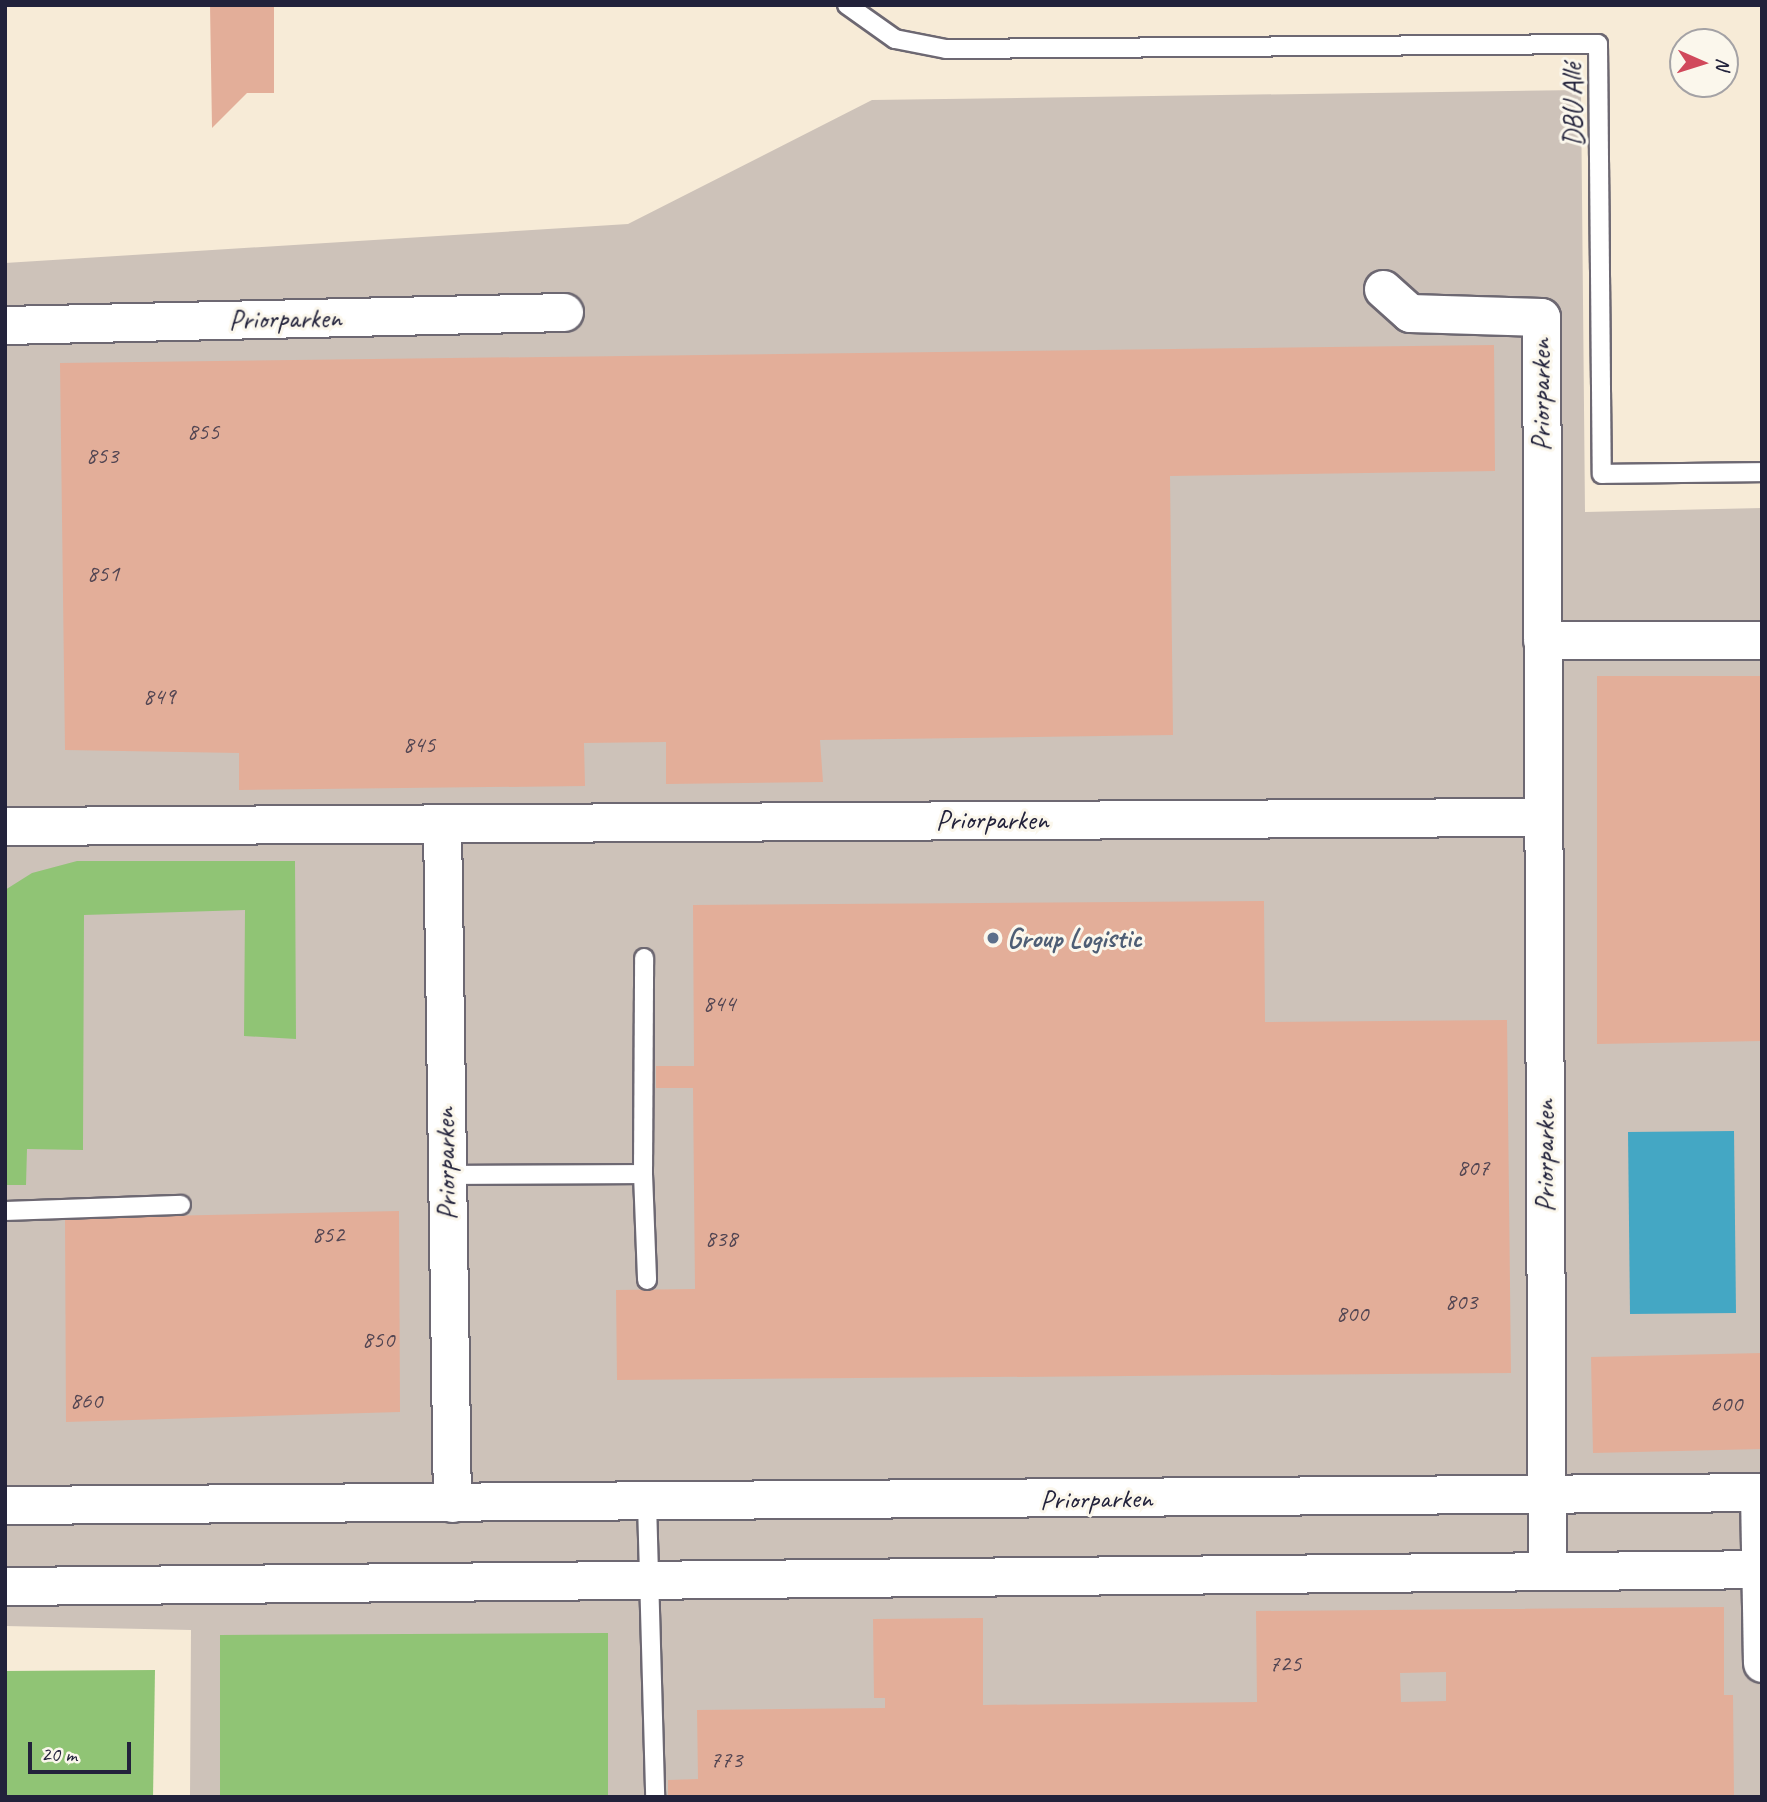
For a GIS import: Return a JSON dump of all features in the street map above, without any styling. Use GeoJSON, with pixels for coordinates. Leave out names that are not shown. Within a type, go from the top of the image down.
{"type":"FeatureCollection","features":[{"type":"Feature","properties":{"kind":"street","name":"Priorparken"},"geometry":{"type":"LineString","coordinates":[[1383,289],[1410,313],[1541,317],[1547,1568]]}},
{"type":"Feature","properties":{"kind":"street","name":"Priorparken"},"geometry":{"type":"LineString","coordinates":[[5,325],[564,312]]}},
{"type":"Feature","properties":{"kind":"street"},"geometry":{"type":"LineString","coordinates":[[1542,640],[1762,640]]}},
{"type":"Feature","properties":{"kind":"street","name":"Priorparken"},"geometry":{"type":"LineString","coordinates":[[5,826],[1543,817]]}},
{"type":"Feature","properties":{"kind":"street","name":"Priorparken"},"geometry":{"type":"LineString","coordinates":[[442,824],[452,1503]]}},
{"type":"Feature","properties":{"kind":"street","name":"Priorparken"},"geometry":{"type":"LineString","coordinates":[[5,1506],[647,1503],[1761,1492],[1762,1663]]}},
{"type":"Feature","properties":{"kind":"street"},"geometry":{"type":"LineString","coordinates":[[5,1586],[651,1581],[1547,1568],[1761,1569]]}},
{"type":"Feature","properties":{"kind":"lane","name":"DBU Allé"},"geometry":{"type":"LineString","coordinates":[[847,5],[895,39],[946,50],[1598,44],[1602,474],[1762,472]]}},
{"type":"Feature","properties":{"kind":"lane"},"geometry":{"type":"LineString","coordinates":[[644,958],[643,1174],[647,1280]]}},
{"type":"Feature","properties":{"kind":"lane"},"geometry":{"type":"LineString","coordinates":[[446,1175],[643,1174]]}},
{"type":"Feature","properties":{"kind":"lane"},"geometry":{"type":"LineString","coordinates":[[5,1211],[181,1205]]}},
{"type":"Feature","properties":{"kind":"lane"},"geometry":{"type":"LineString","coordinates":[[647,1503],[651,1581],[654,1797]]}},
{"type":"Feature","properties":{"kind":"shaded area"},"geometry":{"type":"Polygon","coordinates":[[[1581,90],[1585,512],[1762,508],[1762,1797],[190,1797],[191,1630],[5,1626],[5,263],[628,224],[872,100],[1581,90]]]}},
{"type":"Feature","properties":{"kind":"green space"},"geometry":{"type":"Polygon","coordinates":[[[77,861],[295,861],[296,1039],[244,1036],[245,910],[84,915],[83,1150],[27,1149],[26,1185],[5,1185],[5,890],[32,873],[77,861]]]}},
{"type":"Feature","properties":{"kind":"green space"},"geometry":{"type":"Polygon","coordinates":[[[608,1633],[608,1797],[220,1797],[220,1635],[608,1633]]]}},
{"type":"Feature","properties":{"kind":"green space"},"geometry":{"type":"Polygon","coordinates":[[[155,1670],[153,1797],[5,1797],[5,1671],[155,1670]]]}},
{"type":"Feature","properties":{"kind":"water"},"geometry":{"type":"Polygon","coordinates":[[[1734,1131],[1736,1313],[1630,1314],[1628,1132],[1734,1131]]]}},
{"type":"Feature","properties":{"kind":"building"},"geometry":{"type":"Polygon","coordinates":[[[210,5],[274,5],[274,93],[247,93],[212,128],[210,5]]]}},
{"type":"Feature","properties":{"kind":"building"},"geometry":{"type":"Polygon","coordinates":[[[1494,345],[1495,471],[1170,476],[1173,735],[820,740],[823,782],[666,784],[666,742],[584,743],[585,786],[239,790],[239,753],[65,750],[60,363],[1494,345]]]}},
{"type":"Feature","properties":{"kind":"building"},"geometry":{"type":"Polygon","coordinates":[[[1597,676],[1762,676],[1762,1041],[1597,1044],[1597,676]]]}},
{"type":"Feature","properties":{"kind":"building"},"geometry":{"type":"Polygon","coordinates":[[[1264,901],[1265,1022],[1507,1020],[1511,1373],[617,1380],[616,1290],[695,1289],[693,1088],[656,1088],[656,1066],[694,1066],[693,905],[1264,901]]]}},
{"type":"Feature","properties":{"kind":"building"},"geometry":{"type":"Polygon","coordinates":[[[399,1211],[400,1412],[66,1422],[65,1218],[399,1211]]]}},
{"type":"Feature","properties":{"kind":"building"},"geometry":{"type":"Polygon","coordinates":[[[1762,1353],[1762,1449],[1593,1453],[1591,1357],[1762,1353]]]}},
{"type":"Feature","properties":{"kind":"building"},"geometry":{"type":"Polygon","coordinates":[[[1724,1607],[1724,1695],[1733,1695],[1734,1797],[668,1797],[668,1780],[698,1779],[697,1710],[885,1708],[885,1698],[874,1698],[873,1619],[983,1618],[983,1705],[1257,1702],[1256,1611],[1724,1607]],[[1446,1672],[1400,1673],[1401,1702],[1446,1701],[1446,1672]]]}},
{"type":"Feature","properties":{"kind":"place","name":"Group Logistic"},"geometry":{"type":"Point","coordinates":[993,938]}}]}
